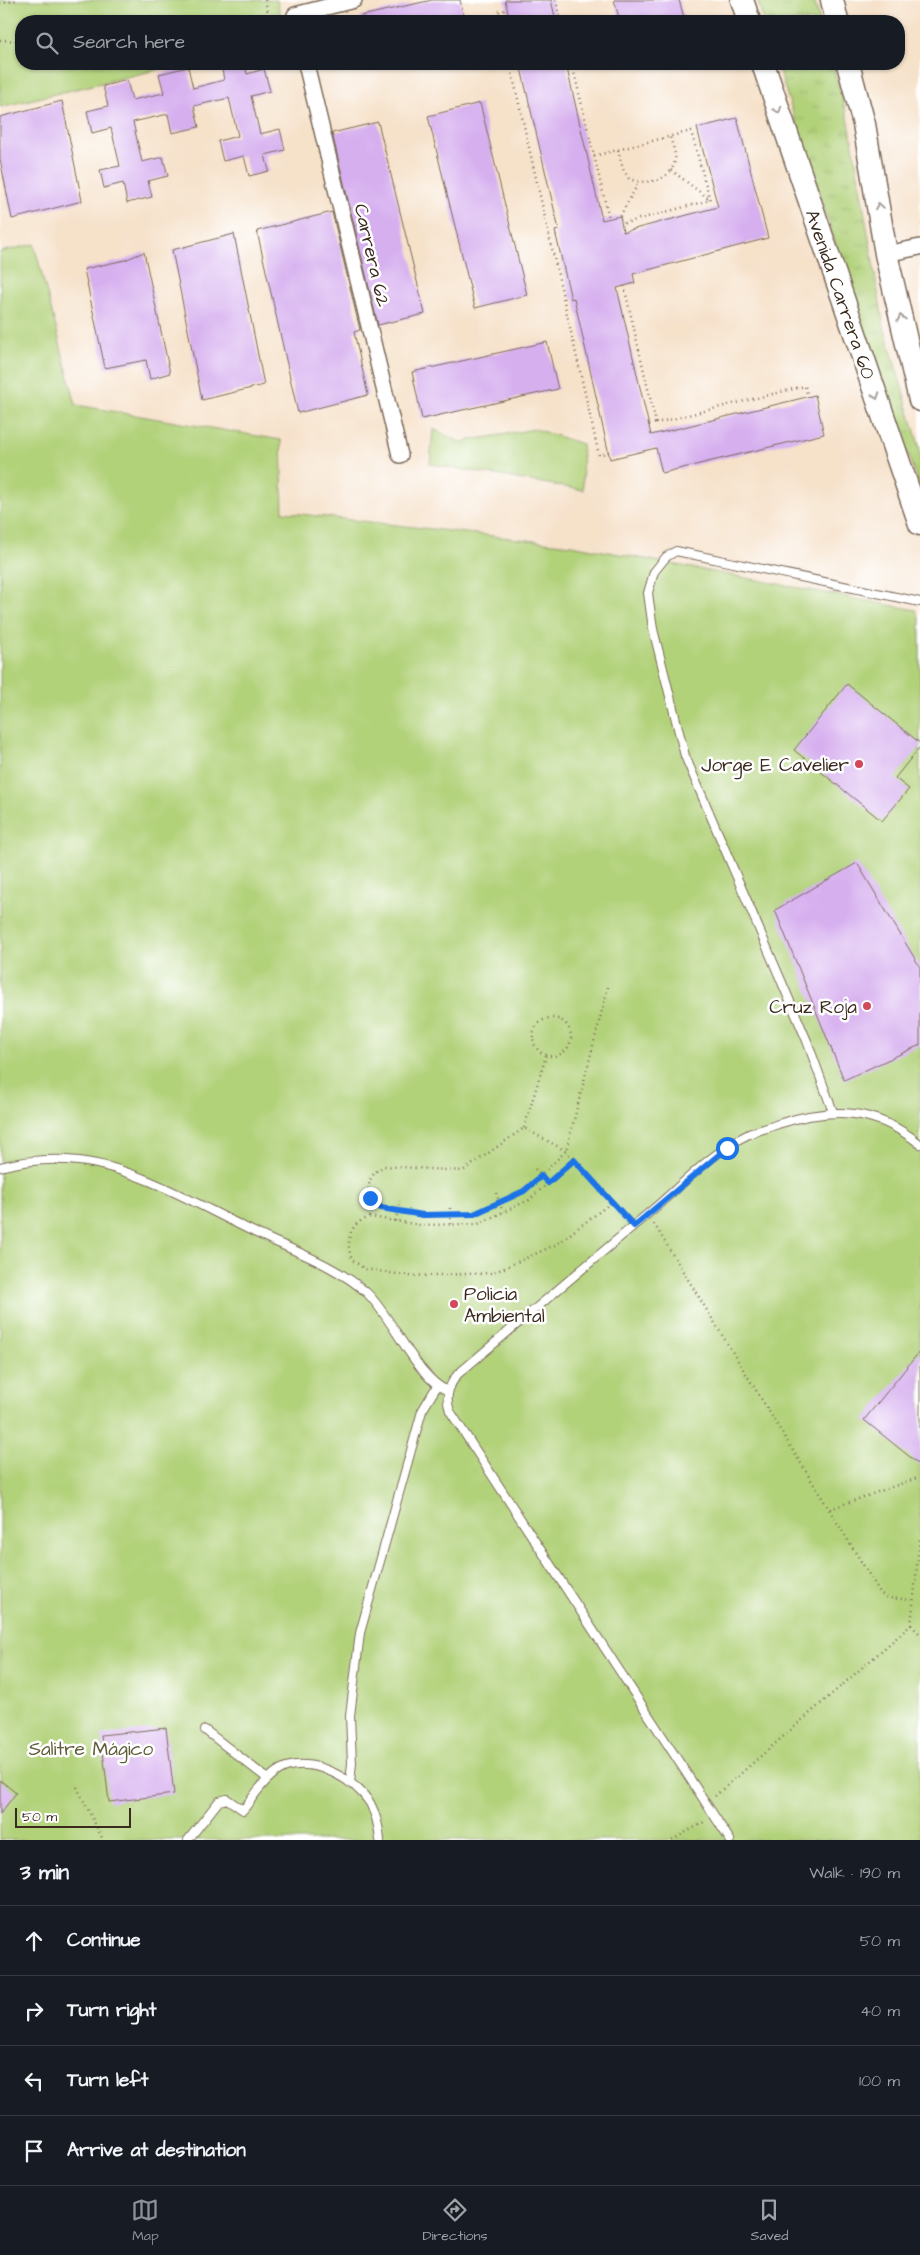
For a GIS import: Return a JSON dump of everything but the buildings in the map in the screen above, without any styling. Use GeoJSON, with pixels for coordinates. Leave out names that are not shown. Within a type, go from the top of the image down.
{"type":"FeatureCollection","features":[{"type":"Feature","properties":{"kind":"main road"},"geometry":{"type":"LineString","coordinates":[[742,0],[747,15]]}},
{"type":"Feature","properties":{"kind":"main road"},"geometry":{"type":"LineString","coordinates":[[832,0],[836,15]]}},
{"type":"Feature","properties":{"kind":"main road","name":"Avenida Carrera 60"},"geometry":{"type":"LineString","coordinates":[[765,70],[920,524]]}},
{"type":"Feature","properties":{"kind":"main road"},"geometry":{"type":"LineString","coordinates":[[850,70],[866,132],[886,254],[920,400]]}},
{"type":"Feature","properties":{"kind":"street"},"geometry":{"type":"LineString","coordinates":[[291,0],[295,15]]}},
{"type":"Feature","properties":{"kind":"street"},"geometry":{"type":"LineString","coordinates":[[306,15],[354,0]]}},
{"type":"Feature","properties":{"kind":"street","name":"Carrera 62"},"geometry":{"type":"LineString","coordinates":[[307,70],[400,455]]}},
{"type":"Feature","properties":{"kind":"street"},"geometry":{"type":"LineString","coordinates":[[886,254],[920,247]]}},
{"type":"Feature","properties":{"kind":"lane"},"geometry":{"type":"LineString","coordinates":[[833,1112],[807,1041],[685,756],[653,629],[648,593],[654,572],[666,557],[676,551],[920,602]]}},
{"type":"Feature","properties":{"kind":"lane"},"geometry":{"type":"LineString","coordinates":[[730,1840],[450,1411],[448,1391],[458,1374],[727,1148],[750,1134],[795,1119],[833,1112],[871,1116],[908,1134],[920,1144]]}},
{"type":"Feature","properties":{"kind":"lane"},"geometry":{"type":"LineString","coordinates":[[0,1167],[27,1160],[78,1161],[108,1166],[141,1178],[318,1262],[360,1287],[380,1306],[418,1364],[437,1386],[448,1391]]}},
{"type":"Feature","properties":{"kind":"lane"},"geometry":{"type":"LineString","coordinates":[[350,1783],[352,1763],[350,1716],[360,1633],[422,1411],[437,1386]]}},
{"type":"Feature","properties":{"kind":"lane"},"geometry":{"type":"LineString","coordinates":[[205,1730],[268,1779]]}},
{"type":"Feature","properties":{"kind":"lane"},"geometry":{"type":"LineString","coordinates":[[188,1840],[220,1801],[227,1799],[243,1810],[268,1779],[287,1767],[303,1765],[318,1767],[350,1783],[370,1804],[376,1818],[380,1840]]}},
{"type":"Feature","properties":{"kind":"path"},"geometry":{"type":"LineString","coordinates":[[0,4],[17,0]]}},
{"type":"Feature","properties":{"kind":"path"},"geometry":{"type":"LineString","coordinates":[[265,0],[269,15]]}},
{"type":"Feature","properties":{"kind":"path"},"geometry":{"type":"LineString","coordinates":[[556,0],[560,15]]}},
{"type":"Feature","properties":{"kind":"path"},"geometry":{"type":"LineString","coordinates":[[499,15],[498,12],[508,10]]}},
{"type":"Feature","properties":{"kind":"path"},"geometry":{"type":"LineString","coordinates":[[0,40],[15,41]]}},
{"type":"Feature","properties":{"kind":"path"},"geometry":{"type":"LineString","coordinates":[[511,70],[598,454],[609,452]]}},
{"type":"Feature","properties":{"kind":"path"},"geometry":{"type":"LineString","coordinates":[[573,70],[609,218]]}},
{"type":"Feature","properties":{"kind":"path"},"geometry":{"type":"LineString","coordinates":[[594,156],[691,131],[710,200]]}},
{"type":"Feature","properties":{"kind":"path"},"geometry":{"type":"LineString","coordinates":[[618,150],[625,174],[629,179],[639,182],[661,179],[671,170],[675,154],[670,136]]}},
{"type":"Feature","properties":{"kind":"path"},"geometry":{"type":"LineString","coordinates":[[671,170],[710,200]]}},
{"type":"Feature","properties":{"kind":"path"},"geometry":{"type":"LineString","coordinates":[[620,216],[639,182]]}},
{"type":"Feature","properties":{"kind":"path"},"geometry":{"type":"LineString","coordinates":[[621,224],[710,200]]}},
{"type":"Feature","properties":{"kind":"path"},"geometry":{"type":"LineString","coordinates":[[624,286],[656,423]]}},
{"type":"Feature","properties":{"kind":"path"},"geometry":{"type":"LineString","coordinates":[[649,424],[805,386],[808,397]]}},
{"type":"Feature","properties":{"kind":"path"},"geometry":{"type":"LineString","coordinates":[[546,1055],[524,1128],[463,1171],[384,1166],[375,1172],[369,1185],[370,1198],[381,1208],[423,1215],[474,1214],[524,1191],[541,1176],[566,1151],[608,987]]}},
{"type":"Feature","properties":{"kind":"path"},"geometry":{"type":"LineString","coordinates":[[555,1018],[566,1024],[569,1029],[570,1041],[564,1052],[558,1055],[546,1055],[536,1048],[533,1042],[534,1030],[543,1020],[555,1018]]}},
{"type":"Feature","properties":{"kind":"path"},"geometry":{"type":"LineString","coordinates":[[524,1128],[566,1151],[634,1226]]}},
{"type":"Feature","properties":{"kind":"path"},"geometry":{"type":"LineString","coordinates":[[574,1160],[529,1200],[478,1224],[420,1225],[371,1217],[356,1224],[348,1241],[352,1260],[365,1269],[410,1276],[493,1273],[557,1244],[612,1202]]}},
{"type":"Feature","properties":{"kind":"path"},"geometry":{"type":"LineString","coordinates":[[535,1169],[548,1183]]}},
{"type":"Feature","properties":{"kind":"path"},"geometry":{"type":"LineString","coordinates":[[496,1193],[503,1212]]}},
{"type":"Feature","properties":{"kind":"path"},"geometry":{"type":"LineString","coordinates":[[396,1221],[399,1202]]}},
{"type":"Feature","properties":{"kind":"path"},"geometry":{"type":"LineString","coordinates":[[450,1208],[451,1225]]}},
{"type":"Feature","properties":{"kind":"path"},"geometry":{"type":"LineString","coordinates":[[648,1214],[882,1594],[888,1598],[914,1600]]}},
{"type":"Feature","properties":{"kind":"path"},"geometry":{"type":"LineString","coordinates":[[830,1509],[920,1477]]}},
{"type":"Feature","properties":{"kind":"path"},"geometry":{"type":"LineString","coordinates":[[706,1803],[911,1625],[920,1537]]}},
{"type":"Feature","properties":{"kind":"path"},"geometry":{"type":"LineString","coordinates":[[911,1625],[920,1634]]}},
{"type":"Feature","properties":{"kind":"path"},"geometry":{"type":"LineString","coordinates":[[77,1787],[103,1840]]}},
{"type":"Feature","properties":{"kind":"path"},"geometry":{"type":"LineString","coordinates":[[672,1840],[714,1816]]}},
{"type":"Feature","properties":{"kind":"green space"},"geometry":{"type":"Polygon","coordinates":[[[0,0],[277,0],[281,15],[15,15],[15,70],[156,70],[0,107],[0,0]]]}},
{"type":"Feature","properties":{"kind":"green space"},"geometry":{"type":"Polygon","coordinates":[[[757,0],[814,0],[818,15],[762,15],[757,0]]]}},
{"type":"Feature","properties":{"kind":"green space"},"geometry":{"type":"Polygon","coordinates":[[[779,70],[834,70],[849,122],[884,327],[920,449],[920,489],[857,309],[779,70]]]}},
{"type":"Feature","properties":{"kind":"green space","name":"Salitre Mágico"},"geometry":{"type":"Polygon","coordinates":[[[34,244],[76,405],[281,440],[283,512],[571,545],[916,610],[920,621],[920,1840],[0,1840],[0,252],[34,244]]]}},
{"type":"Feature","properties":{"kind":"green space"},"geometry":{"type":"Polygon","coordinates":[[[433,429],[460,442],[535,429],[582,444],[583,490],[430,464],[433,429]]]}},
{"type":"Feature","properties":{"kind":"place","name":"Jorge E Cavelier"},"geometry":{"type":"Point","coordinates":[859,764]}},
{"type":"Feature","properties":{"kind":"place","name":"Cruz Roja"},"geometry":{"type":"Point","coordinates":[867,1006]}},
{"type":"Feature","properties":{"kind":"place","name":"Policia Ambiental"},"geometry":{"type":"Point","coordinates":[454,1304]}},
{"type":"Feature","properties":{"kind":"route"},"geometry":{"type":"LineString","coordinates":[[370,1198],[374,1204],[381,1208],[423,1215],[474,1214],[524,1191],[541,1176],[548,1183],[574,1160],[634,1226],[727,1148]]}}]}
